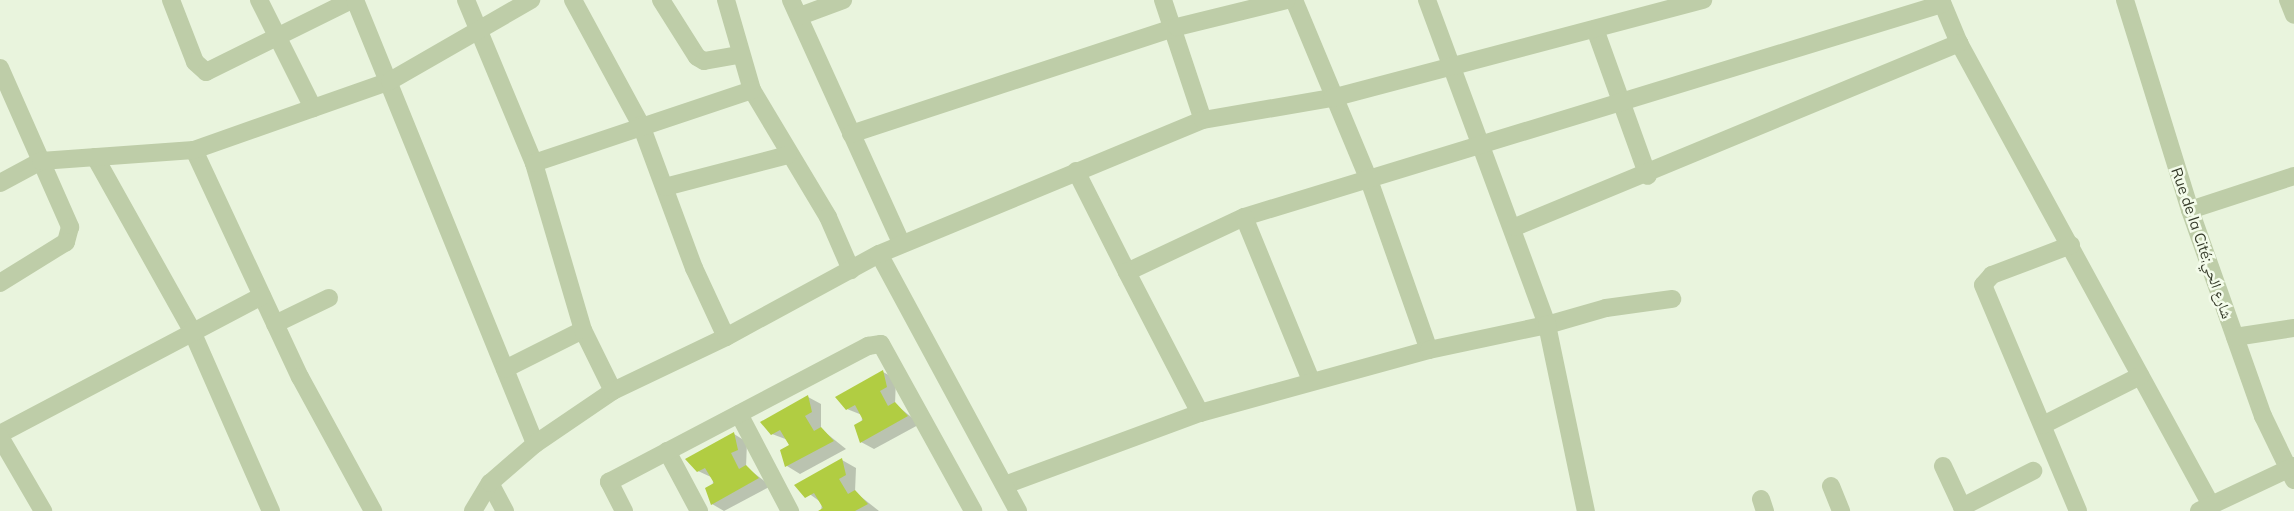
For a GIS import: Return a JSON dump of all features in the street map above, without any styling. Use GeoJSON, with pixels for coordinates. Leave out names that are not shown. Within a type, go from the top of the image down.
{"type":"FeatureCollection","features":[{"type":"Feature","properties":{"kind":"street"},"geometry":{"type":"LineString","coordinates":[[171,0],[195,62],[206,72],[353,0],[390,81],[427,187],[535,444]]}},
{"type":"Feature","properties":{"kind":"street"},"geometry":{"type":"LineString","coordinates":[[259,0],[314,108]]}},
{"type":"Feature","properties":{"kind":"street"},"geometry":{"type":"LineString","coordinates":[[466,0],[534,164],[583,330],[613,391]]}},
{"type":"Feature","properties":{"kind":"street"},"geometry":{"type":"LineString","coordinates":[[0,183],[41,161],[194,150],[390,81],[478,27],[531,0]]}},
{"type":"Feature","properties":{"kind":"street"},"geometry":{"type":"LineString","coordinates":[[573,0],[641,125],[726,338]]}},
{"type":"Feature","properties":{"kind":"street"},"geometry":{"type":"LineString","coordinates":[[661,0],[697,57],[704,61],[739,55]]}},
{"type":"Feature","properties":{"kind":"street"},"geometry":{"type":"LineString","coordinates":[[726,0],[739,55],[752,90],[788,155],[828,217],[851,270]]}},
{"type":"Feature","properties":{"kind":"street"},"geometry":{"type":"LineString","coordinates":[[791,0],[901,243]]}},
{"type":"Feature","properties":{"kind":"street"},"geometry":{"type":"LineString","coordinates":[[800,16],[843,0]]}},
{"type":"Feature","properties":{"kind":"street"},"geometry":{"type":"LineString","coordinates":[[1163,0],[1176,27],[1203,120]]}},
{"type":"Feature","properties":{"kind":"street"},"geometry":{"type":"LineString","coordinates":[[851,134],[1176,27],[1287,0]]}},
{"type":"Feature","properties":{"kind":"street"},"geometry":{"type":"LineString","coordinates":[[1294,0],[1332,98],[1370,180],[1429,350]]}},
{"type":"Feature","properties":{"kind":"street"},"geometry":{"type":"LineString","coordinates":[[1427,0],[1484,143],[1515,227],[1547,325],[1586,511]]}},
{"type":"Feature","properties":{"kind":"street"},"geometry":{"type":"LineString","coordinates":[[473,511],[490,483],[535,444],[613,391],[726,338],[901,243],[1203,120],[1332,98],[1702,0]]}},
{"type":"Feature","properties":{"kind":"street","name":"Rue de la Cité;شارع الحي"},"geometry":{"type":"LineString","coordinates":[[2125,0],[2190,210],[2235,337],[2292,472]]}},
{"type":"Feature","properties":{"kind":"street"},"geometry":{"type":"LineString","coordinates":[[2288,0],[2294,15]]}},
{"type":"Feature","properties":{"kind":"street"},"geometry":{"type":"LineString","coordinates":[[1127,272],[1244,217],[1370,180],[1620,99],[1942,2],[1959,43],[2071,245],[2140,376],[2205,508],[2292,472]]}},
{"type":"Feature","properties":{"kind":"street"},"geometry":{"type":"LineString","coordinates":[[1595,29],[1648,176]]}},
{"type":"Feature","properties":{"kind":"street"},"geometry":{"type":"LineString","coordinates":[[1515,227],[1648,176],[1959,43]]}},
{"type":"Feature","properties":{"kind":"street"},"geometry":{"type":"LineString","coordinates":[[0,68],[69,228],[66,242],[0,283]]}},
{"type":"Feature","properties":{"kind":"street"},"geometry":{"type":"LineString","coordinates":[[534,164],[641,125],[752,90]]}},
{"type":"Feature","properties":{"kind":"street"},"geometry":{"type":"LineString","coordinates":[[194,150],[275,324],[373,511]]}},
{"type":"Feature","properties":{"kind":"street"},"geometry":{"type":"LineString","coordinates":[[664,187],[788,155]]}},
{"type":"Feature","properties":{"kind":"street"},"geometry":{"type":"LineString","coordinates":[[95,157],[191,329],[271,511]]}},
{"type":"Feature","properties":{"kind":"street"},"geometry":{"type":"LineString","coordinates":[[1076,171],[1200,413]]}},
{"type":"Feature","properties":{"kind":"street"},"geometry":{"type":"LineString","coordinates":[[2190,210],[2294,176]]}},
{"type":"Feature","properties":{"kind":"street"},"geometry":{"type":"LineString","coordinates":[[1244,217],[1311,380]]}},
{"type":"Feature","properties":{"kind":"street"},"geometry":{"type":"LineString","coordinates":[[2071,245],[1992,275],[1983,285],[2078,511]]}},
{"type":"Feature","properties":{"kind":"street"},"geometry":{"type":"LineString","coordinates":[[879,254],[1018,511]]}},
{"type":"Feature","properties":{"kind":"street"},"geometry":{"type":"LineString","coordinates":[[43,511],[0,435],[191,329],[262,296]]}},
{"type":"Feature","properties":{"kind":"street"},"geometry":{"type":"LineString","coordinates":[[275,324],[329,297]]}},
{"type":"Feature","properties":{"kind":"street"},"geometry":{"type":"LineString","coordinates":[[1005,485],[1200,413],[1311,380],[1429,350],[1547,325],[1606,308],[1672,299]]}},
{"type":"Feature","properties":{"kind":"street"},"geometry":{"type":"LineString","coordinates":[[2235,337],[2294,328]]}},
{"type":"Feature","properties":{"kind":"street"},"geometry":{"type":"LineString","coordinates":[[505,369],[583,330]]}},
{"type":"Feature","properties":{"kind":"street"},"geometry":{"type":"LineString","coordinates":[[624,511],[609,482],[739,414],[881,344],[973,511]]}},
{"type":"Feature","properties":{"kind":"street"},"geometry":{"type":"LineString","coordinates":[[2043,425],[2140,376]]}},
{"type":"Feature","properties":{"kind":"street"},"geometry":{"type":"LineString","coordinates":[[739,414],[790,511]]}},
{"type":"Feature","properties":{"kind":"street"},"geometry":{"type":"LineString","coordinates":[[668,451],[699,511]]}},
{"type":"Feature","properties":{"kind":"street"},"geometry":{"type":"LineString","coordinates":[[1943,466],[1964,509],[2033,471]]}},
{"type":"Feature","properties":{"kind":"street"},"geometry":{"type":"LineString","coordinates":[[490,483],[505,511]]}},
{"type":"Feature","properties":{"kind":"street"},"geometry":{"type":"LineString","coordinates":[[1830,486],[1841,511]]}},
{"type":"Feature","properties":{"kind":"building"},"geometry":{"type":"Polygon","coordinates":[[[883,370],[887,387],[880,391],[888,406],[895,402],[908,416],[860,443],[854,425],[863,420],[855,405],[846,410],[835,397],[883,370]]]}},
{"type":"Feature","properties":{"kind":"building"},"geometry":{"type":"Polygon","coordinates":[[[808,395],[812,412],[805,416],[814,431],[821,427],[834,441],[785,467],[780,450],[789,445],[780,430],[771,435],[760,422],[808,395]]]}},
{"type":"Feature","properties":{"kind":"building"},"geometry":{"type":"Polygon","coordinates":[[[734,432],[738,450],[731,453],[739,469],[746,465],[759,478],[711,505],[705,488],[714,483],[705,468],[697,472],[685,459],[734,432]]]}},
{"type":"Feature","properties":{"kind":"building"},"geometry":{"type":"Polygon","coordinates":[[[842,458],[846,475],[839,479],[848,494],[855,490],[868,504],[855,511],[818,511],[823,508],[814,493],[805,498],[794,485],[842,458]]]}}]}
